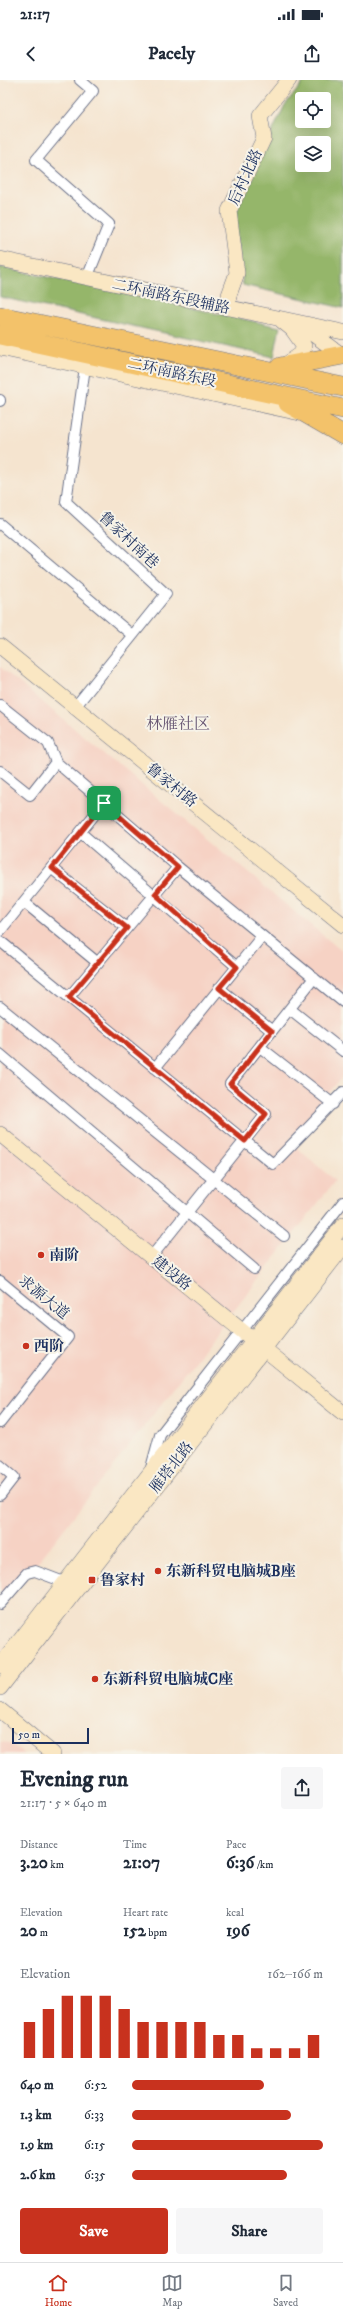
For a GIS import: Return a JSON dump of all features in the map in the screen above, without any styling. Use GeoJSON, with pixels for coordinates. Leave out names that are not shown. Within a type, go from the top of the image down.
{"type":"FeatureCollection","features":[{"type":"Feature","properties":{"kind":"highway"},"geometry":{"type":"LineString","coordinates":[[0,316],[343,387]]}},
{"type":"Feature","properties":{"kind":"highway","name":"二环南路东段"},"geometry":{"type":"LineString","coordinates":[[0,335],[343,409]]}},
{"type":"Feature","properties":{"kind":"highway"},"geometry":{"type":"LineString","coordinates":[[281,367],[343,356]]}},
{"type":"Feature","properties":{"kind":"highway"},"geometry":{"type":"LineString","coordinates":[[227,363],[249,361],[343,381]]}},
{"type":"Feature","properties":{"kind":"highway"},"geometry":{"type":"LineString","coordinates":[[273,394],[343,435]]}},
{"type":"Feature","properties":{"kind":"main road","name":"后村北路"},"geometry":{"type":"LineString","coordinates":[[228,308],[229,295],[237,273],[229,211],[264,138],[260,116],[289,80]]}},
{"type":"Feature","properties":{"kind":"main road","name":"二环南路东段辅路"},"geometry":{"type":"LineString","coordinates":[[0,259],[298,324],[343,332]]}},
{"type":"Feature","properties":{"kind":"main road"},"geometry":{"type":"LineString","coordinates":[[280,319],[292,329],[304,346],[301,354],[281,367]]}},
{"type":"Feature","properties":{"kind":"main road"},"geometry":{"type":"LineString","coordinates":[[298,324],[343,356]]}},
{"type":"Feature","properties":{"kind":"main road"},"geometry":{"type":"LineString","coordinates":[[0,348],[309,415],[343,424]]}},
{"type":"Feature","properties":{"kind":"main road"},"geometry":{"type":"LineString","coordinates":[[309,415],[343,416]]}},
{"type":"Feature","properties":{"kind":"main road","name":"鲁家村路"},"geometry":{"type":"LineString","coordinates":[[0,646],[343,925]]}},
{"type":"Feature","properties":{"kind":"main road","name":"建设路"},"geometry":{"type":"LineString","coordinates":[[0,1134],[343,1412]]}},
{"type":"Feature","properties":{"kind":"main road","name":"雁塔北路"},"geometry":{"type":"LineString","coordinates":[[0,1666],[64,1582],[148,1477],[253,1338],[343,1225]]}},
{"type":"Feature","properties":{"kind":"main road","name":"雁塔北路"},"geometry":{"type":"LineString","coordinates":[[0,1688],[253,1338],[343,1247]]}},
{"type":"Feature","properties":{"kind":"main road"},"geometry":{"type":"LineString","coordinates":[[0,1710],[53,1754]]}},
{"type":"Feature","properties":{"kind":"street"},"geometry":{"type":"LineString","coordinates":[[80,80],[93,91],[36,160],[109,224],[87,278]]}},
{"type":"Feature","properties":{"kind":"street","name":"鲁家村南巷"},"geometry":{"type":"LineString","coordinates":[[75,706],[166,594],[66,502],[85,367]]}},
{"type":"Feature","properties":{"kind":"street"},"geometry":{"type":"LineString","coordinates":[[0,524],[132,635]]}},
{"type":"Feature","properties":{"kind":"street"},"geometry":{"type":"LineString","coordinates":[[0,705],[48,743],[56,762],[178,867],[343,1002]]}},
{"type":"Feature","properties":{"kind":"street"},"geometry":{"type":"LineString","coordinates":[[0,771],[30,795],[56,762]]}},
{"type":"Feature","properties":{"kind":"street"},"geometry":{"type":"LineString","coordinates":[[0,931],[104,803]]}},
{"type":"Feature","properties":{"kind":"street"},"geometry":{"type":"LineString","coordinates":[[81,832],[155,894],[237,967]]}},
{"type":"Feature","properties":{"kind":"street"},"geometry":{"type":"LineString","coordinates":[[69,997],[178,867]]}},
{"type":"Feature","properties":{"kind":"street"},"geometry":{"type":"LineString","coordinates":[[52,868],[127,928]]}},
{"type":"Feature","properties":{"kind":"street"},"geometry":{"type":"LineString","coordinates":[[24,902],[98,963]]}},
{"type":"Feature","properties":{"kind":"street"},"geometry":{"type":"LineString","coordinates":[[155,1068],[262,936]]}},
{"type":"Feature","properties":{"kind":"street"},"geometry":{"type":"LineString","coordinates":[[0,941],[273,1164],[343,1092]]}},
{"type":"Feature","properties":{"kind":"street"},"geometry":{"type":"LineString","coordinates":[[152,1256],[266,1114],[230,1084],[314,978]]}},
{"type":"Feature","properties":{"kind":"street"},"geometry":{"type":"LineString","coordinates":[[219,988],[272,1031]]}},
{"type":"Feature","properties":{"kind":"street"},"geometry":{"type":"LineString","coordinates":[[0,1007],[284,1236]]}},
{"type":"Feature","properties":{"kind":"street"},"geometry":{"type":"LineString","coordinates":[[290,1009],[343,1051]]}},
{"type":"Feature","properties":{"kind":"street"},"geometry":{"type":"LineString","coordinates":[[260,1047],[332,1104]]}},
{"type":"Feature","properties":{"kind":"street"},"geometry":{"type":"LineString","coordinates":[[0,1054],[254,1269]]}},
{"type":"Feature","properties":{"kind":"street"},"geometry":{"type":"LineString","coordinates":[[253,1338],[343,1202]]}},
{"type":"Feature","properties":{"kind":"street","name":"求源大道"},"geometry":{"type":"LineString","coordinates":[[0,1281],[68,1337],[0,1423]]}},
{"type":"Feature","properties":{"kind":"street"},"geometry":{"type":"LineString","coordinates":[[0,1466],[14,1477],[0,1495]]}},
{"type":"Feature","properties":{"kind":"street"},"geometry":{"type":"LineString","coordinates":[[0,1604],[27,1573],[36,1571],[64,1582]]}},
{"type":"Feature","properties":{"kind":"shaded area"},"geometry":{"type":"Polygon","coordinates":[[[0,667],[343,952],[343,1076],[289,1141],[335,1181],[0,1611],[0,667]]]}},
{"type":"Feature","properties":{"kind":"shaded area"},"geometry":{"type":"Polygon","coordinates":[[[0,1742],[10,1743],[24,1754],[0,1754],[0,1742]]]}},
{"type":"Feature","properties":{"kind":"green space"},"geometry":{"type":"Polygon","coordinates":[[[305,80],[343,80],[343,308],[243,285],[232,214],[285,105],[295,92],[295,128],[331,128],[331,92],[295,92],[305,80]]]}},
{"type":"Feature","properties":{"kind":"green space"},"geometry":{"type":"Polygon","coordinates":[[[0,267],[280,327],[274,357],[0,297],[0,267]]]}},
{"type":"Feature","properties":{"kind":"place","name":"南阶"},"geometry":{"type":"Point","coordinates":[41,1255]}},
{"type":"Feature","properties":{"kind":"place","name":"西阶"},"geometry":{"type":"Point","coordinates":[26,1346]}},
{"type":"Feature","properties":{"kind":"place","name":"东新科贸电脑城B座"},"geometry":{"type":"Point","coordinates":[158,1571]}},
{"type":"Feature","properties":{"kind":"place","name":"鲁家村"},"geometry":{"type":"Point","coordinates":[92,1580]}},
{"type":"Feature","properties":{"kind":"place","name":"东新科贸电脑城C座"},"geometry":{"type":"Point","coordinates":[95,1679]}},
{"type":"Feature","properties":{"kind":"district","name":"林雁社区"},"geometry":{"type":"Point","coordinates":[178,723]}},
{"type":"Feature","properties":{"kind":"route"},"geometry":{"type":"LineString","coordinates":[[104,803],[178,867],[155,894],[237,967],[219,988],[272,1031],[230,1084],[266,1114],[245,1141],[69,997],[127,928],[52,868],[104,803]]}}]}
